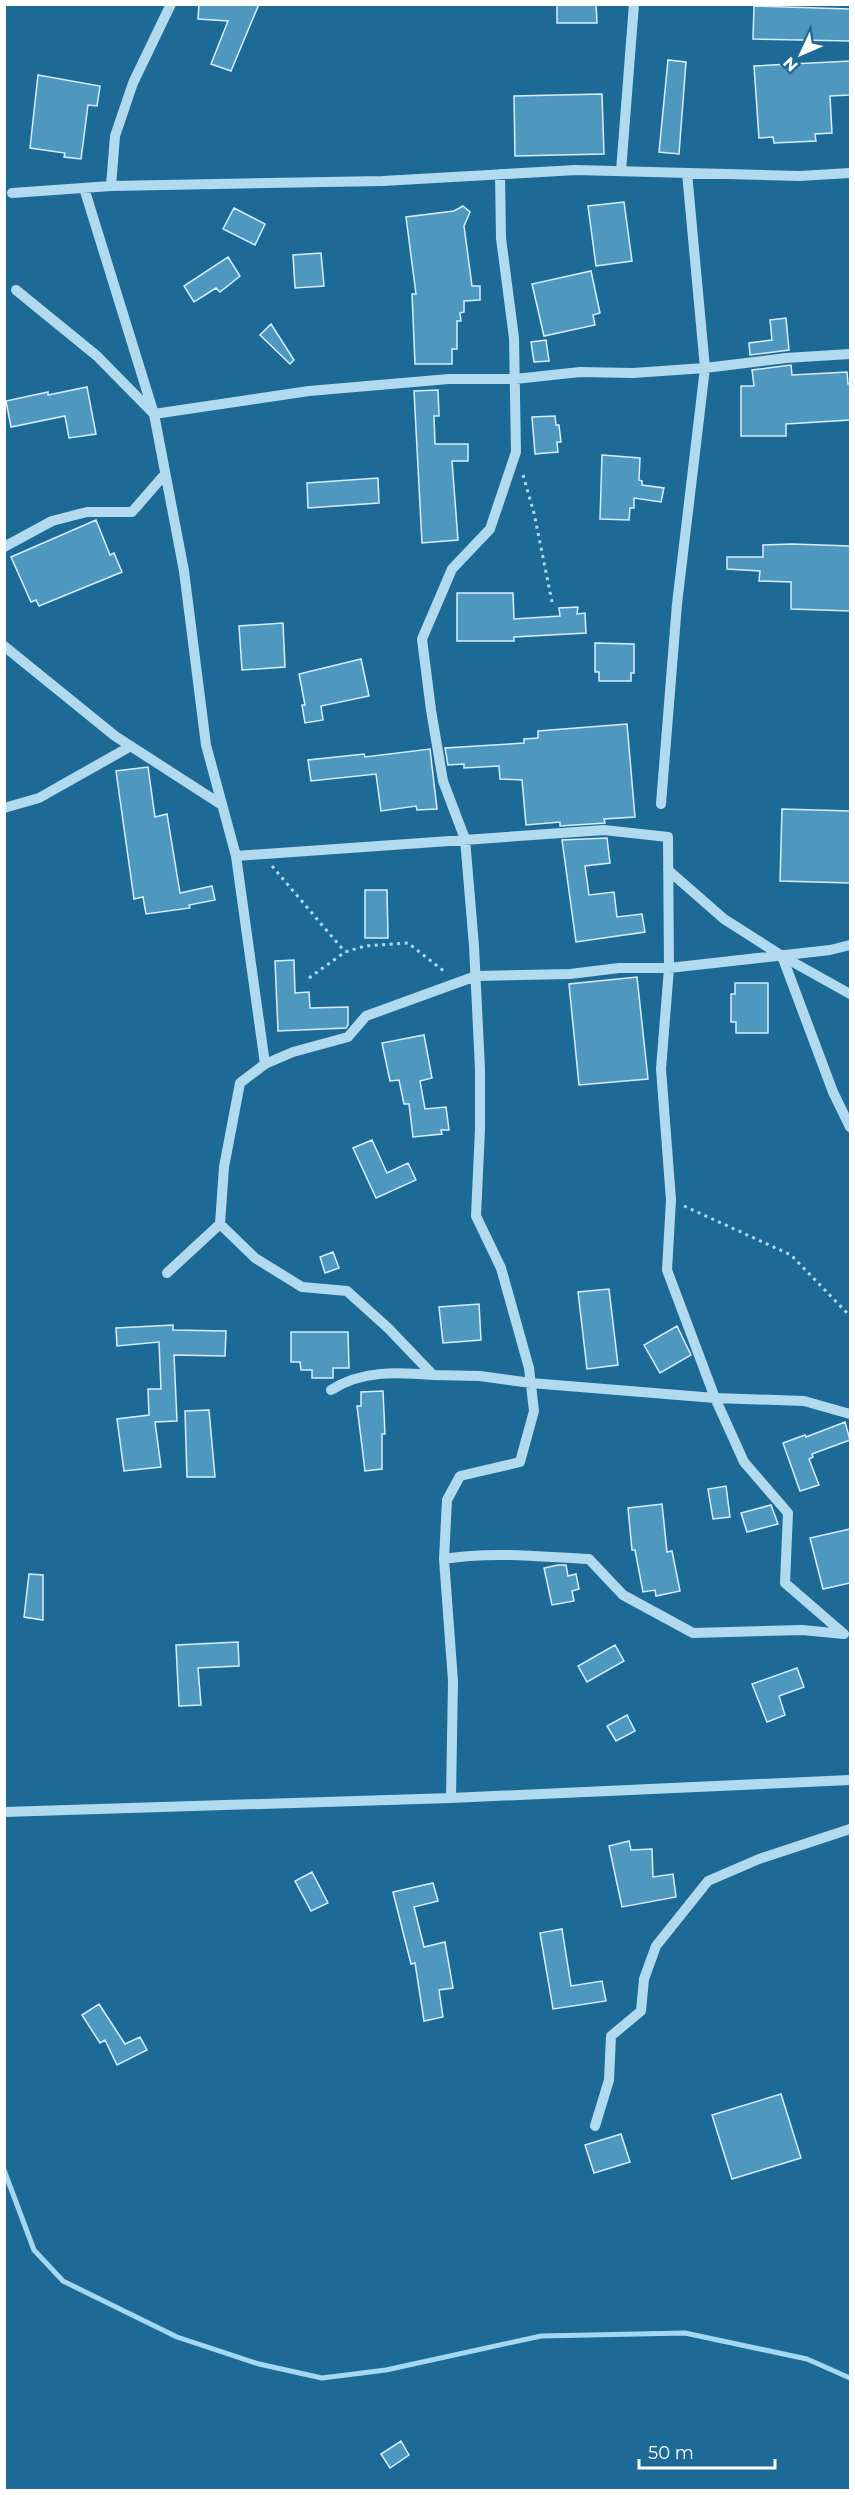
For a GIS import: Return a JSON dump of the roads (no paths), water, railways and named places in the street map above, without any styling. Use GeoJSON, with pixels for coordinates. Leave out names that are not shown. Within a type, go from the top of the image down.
{"type":"FeatureCollection","features":[{"type":"Feature","properties":{"kind":"street"},"geometry":{"type":"LineString","coordinates":[[111,186],[116,136],[133,83],[171,4]]}},
{"type":"Feature","properties":{"kind":"street"},"geometry":{"type":"LineString","coordinates":[[621,171],[634,4]]}},
{"type":"Feature","properties":{"kind":"street"},"geometry":{"type":"LineString","coordinates":[[12,193],[111,186],[383,181],[576,170],[800,176],[850,174]]}},
{"type":"Feature","properties":{"kind":"street"},"geometry":{"type":"LineString","coordinates":[[661,804],[677,604],[705,368],[687,173]]}},
{"type":"Feature","properties":{"kind":"street"},"geometry":{"type":"LineString","coordinates":[[452,1798],[453,1681],[444,1560],[447,1500],[460,1476],[520,1462],[534,1411],[529,1368],[501,1268],[476,1216],[480,1117],[476,976],[465,839],[443,781],[422,639],[452,570],[490,529],[516,452],[514,338],[501,238],[500,174]]}},
{"type":"Feature","properties":{"kind":"street"},"geometry":{"type":"LineString","coordinates":[[84,188],[154,414],[184,571],[206,745],[236,856],[266,1064]]}},
{"type":"Feature","properties":{"kind":"street"},"geometry":{"type":"LineString","coordinates":[[16,290],[97,356],[154,414]]}},
{"type":"Feature","properties":{"kind":"street"},"geometry":{"type":"LineString","coordinates":[[154,414],[309,391],[449,379],[515,379],[580,372],[633,373],[850,354]]}},
{"type":"Feature","properties":{"kind":"street"},"geometry":{"type":"LineString","coordinates":[[4,548],[52,521],[87,512],[132,512],[165,474]]}},
{"type":"Feature","properties":{"kind":"street"},"geometry":{"type":"LineString","coordinates":[[4,646],[115,736],[222,805]]}},
{"type":"Feature","properties":{"kind":"street"},"geometry":{"type":"LineString","coordinates":[[4,808],[39,798],[131,746]]}},
{"type":"Feature","properties":{"kind":"street"},"geometry":{"type":"LineString","coordinates":[[236,856],[604,830],[668,837],[669,968],[661,1069],[670,1200],[667,1270],[715,1398],[744,1462],[788,1513],[785,1583],[847,1634]]}},
{"type":"Feature","properties":{"kind":"street"},"geometry":{"type":"LineString","coordinates":[[668,870],[724,919],[782,956],[850,994]]}},
{"type":"Feature","properties":{"kind":"street"},"geometry":{"type":"LineString","coordinates":[[167,1274],[220,1224],[224,1167],[240,1083],[266,1064],[293,1052],[348,1037],[366,1016],[476,976],[570,974],[619,968],[669,968],[782,956],[850,945]]}},
{"type":"Feature","properties":{"kind":"street"},"geometry":{"type":"LineString","coordinates":[[782,956],[833,1092],[850,1127]]}},
{"type":"Feature","properties":{"kind":"street"},"geometry":{"type":"LineString","coordinates":[[220,1224],[255,1258],[302,1287],[347,1292],[388,1328],[433,1374]]}},
{"type":"Feature","properties":{"kind":"street"},"geometry":{"type":"LineString","coordinates":[[331,1390],[341,1383],[364,1376],[395,1372],[480,1376],[531,1383],[715,1398],[804,1401],[850,1414]]}},
{"type":"Feature","properties":{"kind":"street"},"geometry":{"type":"LineString","coordinates":[[444,1560],[471,1555],[589,1559],[623,1594],[693,1633],[802,1630],[847,1634]]}},
{"type":"Feature","properties":{"kind":"street"},"geometry":{"type":"LineString","coordinates":[[4,1812],[452,1798],[850,1780]]}},
{"type":"Feature","properties":{"kind":"street"},"geometry":{"type":"LineString","coordinates":[[595,2126],[609,2080],[611,2036],[641,2011],[644,1979],[656,1946],[708,1881],[759,1859],[850,1829]]}},
{"type":"Feature","properties":{"kind":"waterway"},"geometry":{"type":"LineString","coordinates":[[4,2170],[34,2250],[63,2281],[177,2337],[259,2364],[322,2378],[386,2370],[541,2336],[685,2333],[807,2359],[850,2378]]}}]}
